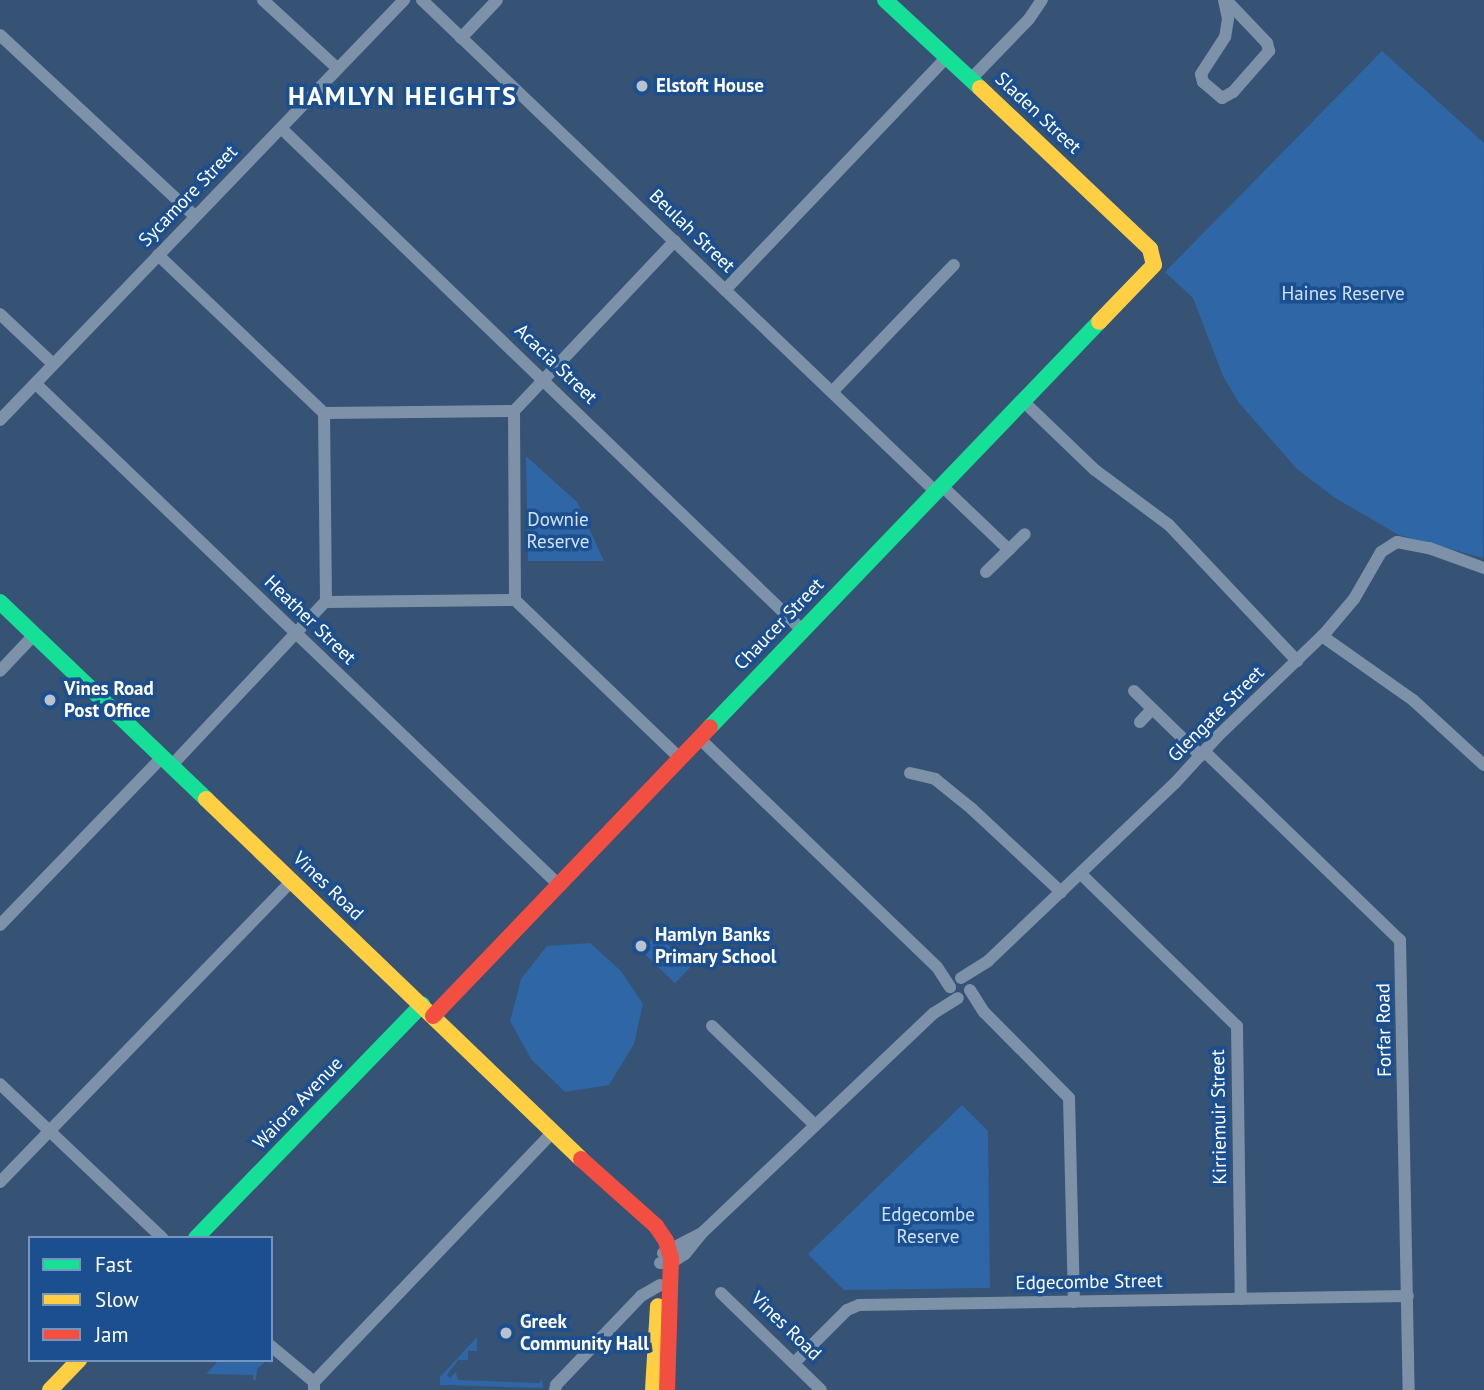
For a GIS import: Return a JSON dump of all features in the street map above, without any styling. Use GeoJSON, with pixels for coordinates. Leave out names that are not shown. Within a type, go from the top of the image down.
{"type":"FeatureCollection","features":[{"type":"Feature","properties":{"kind":"street"},"geometry":{"type":"LineString","coordinates":[[263,0],[337,68]]}},
{"type":"Feature","properties":{"kind":"street","name":"Sycamore Street"},"geometry":{"type":"LineString","coordinates":[[0,420],[404,0]]}},
{"type":"Feature","properties":{"kind":"street","name":"Beulah Street"},"geometry":{"type":"LineString","coordinates":[[422,0],[832,392],[1009,550]]}},
{"type":"Feature","properties":{"kind":"street"},"geometry":{"type":"LineString","coordinates":[[461,38],[497,0]]}},
{"type":"Feature","properties":{"kind":"street","name":"Sladen Street"},"geometry":{"type":"LineString","coordinates":[[886,0],[1139,237],[1150,249],[1155,262]]}},
{"type":"Feature","properties":{"kind":"street"},"geometry":{"type":"LineString","coordinates":[[971,79],[1025,24],[1042,0]]}},
{"type":"Feature","properties":{"kind":"street"},"geometry":{"type":"LineString","coordinates":[[1225,0],[1266,43],[1269,51],[1232,94],[1222,98],[1203,82],[1201,74],[1225,37],[1228,19],[1225,0]]}},
{"type":"Feature","properties":{"kind":"street"},"geometry":{"type":"LineString","coordinates":[[0,35],[195,216]]}},
{"type":"Feature","properties":{"kind":"street"},"geometry":{"type":"LineString","coordinates":[[725,290],[947,57]]}},
{"type":"Feature","properties":{"kind":"street","name":"Acacia Street"},"geometry":{"type":"LineString","coordinates":[[281,128],[802,630]]}},
{"type":"Feature","properties":{"kind":"street"},"geometry":{"type":"LineString","coordinates":[[515,600],[514,411],[675,241]]}},
{"type":"Feature","properties":{"kind":"street"},"geometry":{"type":"LineString","coordinates":[[158,255],[324,413],[514,411]]}},
{"type":"Feature","properties":{"kind":"street","name":"Chaucer Street"},"geometry":{"type":"LineString","coordinates":[[428,1011],[559,885],[938,488],[1024,402],[1155,262]]}},
{"type":"Feature","properties":{"kind":"street"},"geometry":{"type":"LineString","coordinates":[[832,392],[954,265]]}},
{"type":"Feature","properties":{"kind":"street"},"geometry":{"type":"LineString","coordinates":[[0,314],[53,364]]}},
{"type":"Feature","properties":{"kind":"street","name":"Heather Street"},"geometry":{"type":"LineString","coordinates":[[36,383],[559,885]]}},
{"type":"Feature","properties":{"kind":"street"},"geometry":{"type":"LineString","coordinates":[[1024,402],[1095,470],[1169,525],[1297,661]]}},
{"type":"Feature","properties":{"kind":"street"},"geometry":{"type":"LineString","coordinates":[[0,925],[297,634],[326,602],[324,413]]}},
{"type":"Feature","properties":{"kind":"street"},"geometry":{"type":"LineString","coordinates":[[986,572],[1025,534]]}},
{"type":"Feature","properties":{"kind":"street","name":"Glengate Street"},"geometry":{"type":"LineString","coordinates":[[665,1258],[703,1232],[1203,754],[1322,636],[1354,599],[1381,552],[1397,542],[1429,548],[1481,566]]}},
{"type":"Feature","properties":{"kind":"street"},"geometry":{"type":"LineString","coordinates":[[326,602],[515,600],[680,758]]}},
{"type":"Feature","properties":{"kind":"street","name":"Vines Road"},"geometry":{"type":"LineString","coordinates":[[0,602],[625,1202],[656,1226],[665,1258]]}},
{"type":"Feature","properties":{"kind":"street"},"geometry":{"type":"LineString","coordinates":[[0,671],[34,635]]}},
{"type":"Feature","properties":{"kind":"street"},"geometry":{"type":"LineString","coordinates":[[1322,636],[1413,700],[1484,765]]}},
{"type":"Feature","properties":{"kind":"street","name":"Forfar Road"},"geometry":{"type":"LineString","coordinates":[[1134,691],[1151,710],[1203,754],[1400,940],[1409,1390]]}},
{"type":"Feature","properties":{"kind":"street"},"geometry":{"type":"LineString","coordinates":[[1140,722],[1151,710]]}},
{"type":"Feature","properties":{"kind":"street"},"geometry":{"type":"LineString","coordinates":[[699,738],[960,988],[1069,1098],[1074,1302]]}},
{"type":"Feature","properties":{"kind":"street"},"geometry":{"type":"LineString","coordinates":[[910,773],[935,779],[972,809],[1060,892]]}},
{"type":"Feature","properties":{"kind":"street","name":"Kirriemuir Street"},"geometry":{"type":"LineString","coordinates":[[1080,874],[1237,1026],[1241,1299]]}},
{"type":"Feature","properties":{"kind":"street"},"geometry":{"type":"LineString","coordinates":[[0,1182],[292,881]]}},
{"type":"Feature","properties":{"kind":"street","name":"Waiora Avenue"},"geometry":{"type":"LineString","coordinates":[[201,1235],[428,1011]]}},
{"type":"Feature","properties":{"kind":"street"},"geometry":{"type":"LineString","coordinates":[[712,1026],[815,1125]]}},
{"type":"Feature","properties":{"kind":"street"},"geometry":{"type":"LineString","coordinates":[[0,1084],[158,1236]]}},
{"type":"Feature","properties":{"kind":"street"},"geometry":{"type":"LineString","coordinates":[[273,1348],[314,1386],[554,1131]]}},
{"type":"Feature","properties":{"kind":"street"},"geometry":{"type":"LineString","coordinates":[[653,1390],[660,1285],[665,1258]]}},
{"type":"Feature","properties":{"kind":"street"},"geometry":{"type":"LineString","coordinates":[[665,1258],[667,1390]]}},
{"type":"Feature","properties":{"kind":"street"},"geometry":{"type":"LineString","coordinates":[[555,1390],[556,1385],[635,1302],[660,1285]]}},
{"type":"Feature","properties":{"kind":"street","name":"Vines Road"},"geometry":{"type":"LineString","coordinates":[[721,1293],[821,1390]]}},
{"type":"Feature","properties":{"kind":"street","name":"Edgecombe Street"},"geometry":{"type":"LineString","coordinates":[[794,1363],[845,1312],[855,1306],[1408,1296]]}},
{"type":"Feature","properties":{"kind":"street"},"geometry":{"type":"LineString","coordinates":[[50,1390],[77,1362]]}},
{"type":"Feature","properties":{"kind":"green space","name":"Haines Reserve"},"geometry":{"type":"Polygon","coordinates":[[[1382,51],[1484,143],[1483,558],[1399,535],[1335,498],[1297,469],[1239,403],[1223,376],[1193,298],[1165,272],[1382,51]]]}},
{"type":"Feature","properties":{"kind":"green space","name":"Downie Reserve"},"geometry":{"type":"Polygon","coordinates":[[[526,456],[577,502],[604,561],[528,561],[526,456]]]}},
{"type":"Feature","properties":{"kind":"green space"},"geometry":{"type":"Polygon","coordinates":[[[657,934],[691,967],[675,983],[641,951],[657,934]]]}},
{"type":"Feature","properties":{"kind":"green space"},"geometry":{"type":"Polygon","coordinates":[[[590,943],[621,971],[643,1004],[634,1044],[609,1085],[565,1092],[531,1059],[510,1021],[521,979],[547,946],[590,943]]]}},
{"type":"Feature","properties":{"kind":"green space","name":"Edgecombe Reserve"},"geometry":{"type":"Polygon","coordinates":[[[962,1105],[988,1131],[990,1288],[844,1290],[808,1254],[962,1105]]]}},
{"type":"Feature","properties":{"kind":"green space"},"geometry":{"type":"Polygon","coordinates":[[[477,1337],[477,1351],[468,1351],[468,1360],[458,1360],[447,1375],[450,1378],[456,1372],[458,1380],[539,1383],[542,1379],[543,1388],[440,1385],[440,1377],[477,1337]]]}},
{"type":"Feature","properties":{"kind":"green space"},"geometry":{"type":"Polygon","coordinates":[[[217,1362],[265,1362],[257,1369],[256,1380],[253,1380],[253,1375],[206,1374],[217,1362]]]}},
{"type":"Feature","properties":{"kind":"traffic: fast"},"geometry":{"type":"LineString","coordinates":[[885,0],[980,88]]}},
{"type":"Feature","properties":{"kind":"traffic: fast"},"geometry":{"type":"LineString","coordinates":[[710,727],[1099,322]]}},
{"type":"Feature","properties":{"kind":"traffic: fast"},"geometry":{"type":"LineString","coordinates":[[0,602],[206,799]]}},
{"type":"Feature","properties":{"kind":"traffic: fast"},"geometry":{"type":"LineString","coordinates":[[198,1236],[422,1005]]}},
{"type":"Feature","properties":{"kind":"traffic: slow"},"geometry":{"type":"LineString","coordinates":[[980,88],[1150,249],[1154,265],[1099,322]]}},
{"type":"Feature","properties":{"kind":"traffic: slow"},"geometry":{"type":"LineString","coordinates":[[206,799],[581,1159]]}},
{"type":"Feature","properties":{"kind":"traffic: slow"},"geometry":{"type":"LineString","coordinates":[[653,1390],[658,1306]]}},
{"type":"Feature","properties":{"kind":"traffic: slow"},"geometry":{"type":"LineString","coordinates":[[50,1390],[77,1362]]}},
{"type":"Feature","properties":{"kind":"traffic: jam"},"geometry":{"type":"LineString","coordinates":[[433,1016],[710,727]]}},
{"type":"Feature","properties":{"kind":"traffic: jam"},"geometry":{"type":"LineString","coordinates":[[581,1159],[656,1226],[666,1241],[671,1258],[667,1390]]}},
{"type":"Feature","properties":{"kind":"place","name":"Elstoft House"},"geometry":{"type":"Point","coordinates":[642,86]}},
{"type":"Feature","properties":{"kind":"place","name":"Vines Road Post Office"},"geometry":{"type":"Point","coordinates":[50,700]}},
{"type":"Feature","properties":{"kind":"place","name":"Hamlyn Banks Primary School"},"geometry":{"type":"Point","coordinates":[641,946]}},
{"type":"Feature","properties":{"kind":"place","name":"Greek Community Hall"},"geometry":{"type":"Point","coordinates":[506,1333]}},
{"type":"Feature","properties":{"kind":"district","name":"HAMLYN HEIGHTS"},"geometry":{"type":"Point","coordinates":[403,96]}}]}
